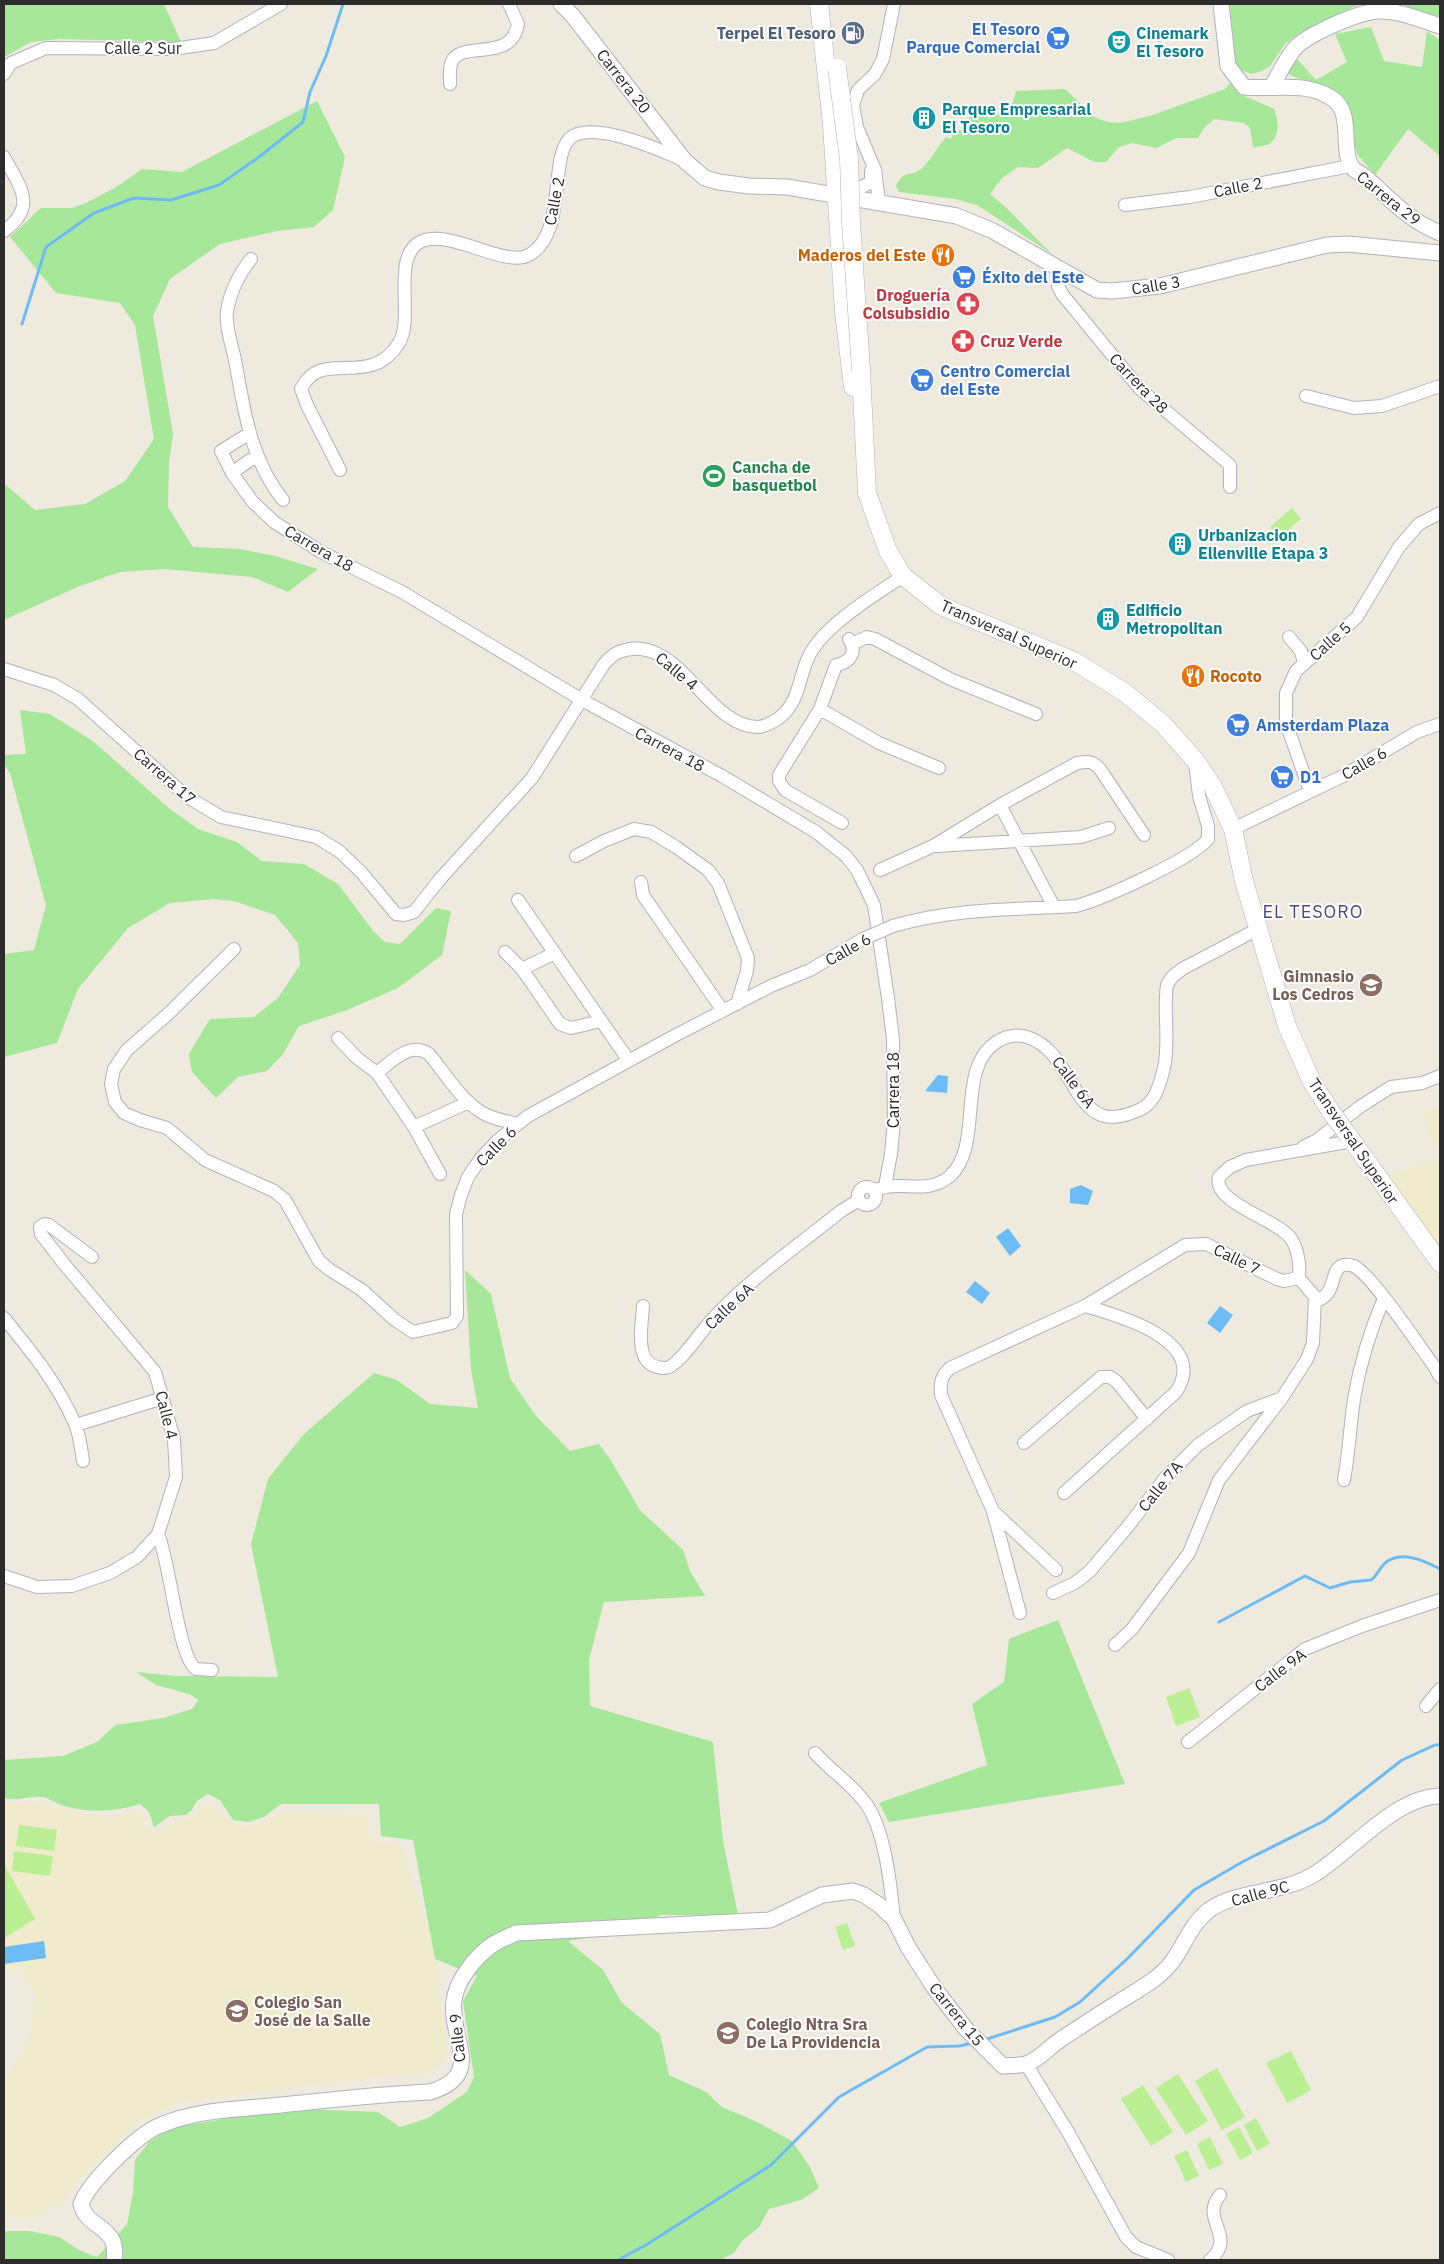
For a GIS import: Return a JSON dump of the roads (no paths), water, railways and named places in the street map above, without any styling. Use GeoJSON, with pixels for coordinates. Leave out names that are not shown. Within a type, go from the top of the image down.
{"type":"FeatureCollection","features":[{"type":"Feature","properties":{"kind":"main road"},"geometry":{"type":"LineString","coordinates":[[819,4],[832,124],[835,188],[851,378],[859,413],[865,425]]}},
{"type":"Feature","properties":{"kind":"main road","name":"Transversal Superior"},"geometry":{"type":"LineString","coordinates":[[828,4],[849,159],[851,222],[865,425],[867,493],[888,551],[903,576],[941,606],[1074,660],[1124,692],[1163,724],[1195,760],[1218,798],[1233,829],[1244,881],[1287,1026],[1312,1082],[1331,1112],[1440,1263]]}},
{"type":"Feature","properties":{"kind":"street","name":"Calle 2 Sur"},"geometry":{"type":"LineString","coordinates":[[4,74],[11,63],[46,48],[173,49],[208,45],[281,4]]}},
{"type":"Feature","properties":{"kind":"street"},"geometry":{"type":"LineString","coordinates":[[450,84],[451,62],[455,57],[504,46],[514,38],[518,24],[509,4]]}},
{"type":"Feature","properties":{"kind":"street","name":"Carrera 20"},"geometry":{"type":"LineString","coordinates":[[561,4],[573,16],[621,76],[685,161]]}},
{"type":"Feature","properties":{"kind":"street"},"geometry":{"type":"LineString","coordinates":[[883,203],[875,170],[853,115],[855,96],[858,90],[879,69],[884,59],[894,4]]}},
{"type":"Feature","properties":{"kind":"street","name":"Carrera 29"},"geometry":{"type":"LineString","coordinates":[[1220,4],[1228,66],[1244,87],[1298,87],[1329,96],[1336,101],[1345,121],[1346,148],[1350,166],[1408,216],[1440,233]]}},
{"type":"Feature","properties":{"kind":"street"},"geometry":{"type":"LineString","coordinates":[[1272,86],[1297,46],[1357,15],[1381,11],[1394,12],[1440,26]]}},
{"type":"Feature","properties":{"kind":"street","name":"Calle 2"},"geometry":{"type":"LineString","coordinates":[[340,470],[300,389],[312,374],[322,368],[370,367],[379,363],[399,344],[405,333],[407,260],[411,248],[422,241],[436,238],[514,256],[527,256],[537,249],[551,224],[562,149],[573,136],[591,132],[626,138],[685,161],[705,178],[719,182],[749,186],[835,188],[883,203]]}},
{"type":"Feature","properties":{"kind":"street"},"geometry":{"type":"LineString","coordinates":[[863,139],[873,149],[880,164],[883,203]]}},
{"type":"Feature","properties":{"kind":"street"},"geometry":{"type":"LineString","coordinates":[[4,157],[22,191],[24,205],[16,221],[4,232]]}},
{"type":"Feature","properties":{"kind":"street"},"geometry":{"type":"LineString","coordinates":[[835,188],[853,189],[864,186],[871,181],[871,160]]}},
{"type":"Feature","properties":{"kind":"street","name":"Calle 2"},"geometry":{"type":"LineString","coordinates":[[1125,205],[1190,197],[1350,166]]}},
{"type":"Feature","properties":{"kind":"street","name":"Calle 3"},"geometry":{"type":"LineString","coordinates":[[883,203],[957,216],[975,222],[1097,290],[1112,291],[1160,286],[1327,246],[1348,244],[1440,253]]}},
{"type":"Feature","properties":{"kind":"street"},"geometry":{"type":"LineString","coordinates":[[251,259],[244,268],[231,294],[227,312],[246,421],[257,457],[266,476],[283,500]]}},
{"type":"Feature","properties":{"kind":"street","name":"Carrera 28"},"geometry":{"type":"LineString","coordinates":[[1062,269],[1058,286],[1062,294],[1140,389],[1230,465],[1230,487]]}},
{"type":"Feature","properties":{"kind":"street"},"geometry":{"type":"LineString","coordinates":[[1306,396],[1354,408],[1382,406],[1440,386]]}},
{"type":"Feature","properties":{"kind":"street","name":"Carrera 18"},"geometry":{"type":"LineString","coordinates":[[250,433],[221,451],[232,473],[252,501],[274,522],[322,552],[402,592],[582,700],[722,776],[816,832],[846,856],[857,870],[874,905],[882,945],[893,1039],[894,1121],[892,1154],[880,1188]]}},
{"type":"Feature","properties":{"kind":"street"},"geometry":{"type":"LineString","coordinates":[[232,473],[257,457]]}},
{"type":"Feature","properties":{"kind":"street","name":"Calle 5"},"geometry":{"type":"LineString","coordinates":[[1310,791],[1286,723],[1286,694],[1296,671],[1357,617],[1399,547],[1419,524],[1440,513]]}},
{"type":"Feature","properties":{"kind":"street","name":"Calle 4"},"geometry":{"type":"LineString","coordinates":[[404,915],[414,912],[440,879],[532,778],[604,664],[618,652],[633,649],[654,650],[670,662],[728,716],[746,726],[759,727],[771,724],[793,704],[809,655],[818,642],[856,607],[903,576]]}},
{"type":"Feature","properties":{"kind":"street"},"geometry":{"type":"LineString","coordinates":[[842,824],[785,790],[779,782],[779,775],[820,709],[833,662],[842,664],[850,659],[853,649],[851,642],[867,637],[875,639],[950,679],[1036,714]]}},
{"type":"Feature","properties":{"kind":"street"},"geometry":{"type":"LineString","coordinates":[[1289,637],[1301,651],[1304,664]]}},
{"type":"Feature","properties":{"kind":"street","name":"Carrera 17"},"geometry":{"type":"LineString","coordinates":[[4,669],[54,685],[78,699],[186,796],[205,810],[221,817],[316,837],[339,851],[361,872],[396,914],[404,915]]}},
{"type":"Feature","properties":{"kind":"street"},"geometry":{"type":"LineString","coordinates":[[820,709],[879,743],[939,768]]}},
{"type":"Feature","properties":{"kind":"street","name":"Calle 6"},"geometry":{"type":"LineString","coordinates":[[1233,829],[1343,776],[1417,732],[1440,724]]}},
{"type":"Feature","properties":{"kind":"street","name":"Calle 6"},"geometry":{"type":"LineString","coordinates":[[234,949],[168,1014],[127,1050],[114,1069],[111,1084],[116,1102],[124,1113],[168,1128],[205,1160],[274,1191],[286,1200],[319,1260],[330,1270],[362,1290],[395,1320],[413,1332],[452,1323],[457,1316],[455,1234],[456,1214],[461,1196],[468,1177],[481,1158],[528,1116],[771,986],[810,970],[863,939],[893,926],[926,916],[1076,906],[1095,901],[1198,849],[1208,839],[1209,834],[1202,807],[1195,760]]}},
{"type":"Feature","properties":{"kind":"street"},"geometry":{"type":"LineString","coordinates":[[880,870],[933,846],[1000,805],[1077,762],[1086,761],[1094,763],[1144,835]]}},
{"type":"Feature","properties":{"kind":"street"},"geometry":{"type":"LineString","coordinates":[[1202,807],[1206,798],[1218,798]]}},
{"type":"Feature","properties":{"kind":"street"},"geometry":{"type":"LineString","coordinates":[[1000,805],[1054,907]]}},
{"type":"Feature","properties":{"kind":"street"},"geometry":{"type":"LineString","coordinates":[[576,856],[634,828],[651,832],[692,857],[708,870],[718,883],[748,958],[747,971],[737,1004]]}},
{"type":"Feature","properties":{"kind":"street"},"geometry":{"type":"LineString","coordinates":[[933,846],[1081,837],[1109,828]]}},
{"type":"Feature","properties":{"kind":"street"},"geometry":{"type":"LineString","coordinates":[[641,882],[643,895],[723,1011]]}},
{"type":"Feature","properties":{"kind":"street"},"geometry":{"type":"LineString","coordinates":[[518,900],[629,1061]]}},
{"type":"Feature","properties":{"kind":"street","name":"Calle 6A"},"geometry":{"type":"LineString","coordinates":[[643,1306],[640,1347],[645,1359],[655,1367],[667,1368],[679,1361],[718,1312],[841,1211],[859,1200],[867,1205],[872,1204],[880,1188],[930,1186],[949,1176],[957,1168],[965,1146],[977,1069],[984,1052],[1007,1036],[1022,1036],[1033,1039],[1046,1047],[1059,1062],[1085,1102],[1101,1115],[1113,1117],[1141,1110],[1154,1098],[1158,1090],[1167,1052],[1167,985],[1182,969],[1258,929]]}},
{"type":"Feature","properties":{"kind":"street"},"geometry":{"type":"LineString","coordinates":[[504,952],[522,969],[560,1024],[571,1028],[601,1021]]}},
{"type":"Feature","properties":{"kind":"street"},"geometry":{"type":"LineString","coordinates":[[522,969],[555,953]]}},
{"type":"Feature","properties":{"kind":"street"},"geometry":{"type":"LineString","coordinates":[[338,1038],[357,1058],[377,1073],[414,1127],[440,1174]]}},
{"type":"Feature","properties":{"kind":"street"},"geometry":{"type":"LineString","coordinates":[[377,1073],[401,1053],[423,1050],[429,1054],[469,1102],[482,1112],[496,1119],[518,1124]]}},
{"type":"Feature","properties":{"kind":"street"},"geometry":{"type":"LineString","coordinates":[[1294,1151],[1317,1140],[1358,1108],[1390,1087],[1422,1083],[1440,1076]]}},
{"type":"Feature","properties":{"kind":"street"},"geometry":{"type":"LineString","coordinates":[[414,1127],[469,1102]]}},
{"type":"Feature","properties":{"kind":"street"},"geometry":{"type":"LineString","coordinates":[[1350,1138],[1246,1160],[1221,1172],[1218,1181],[1226,1197],[1272,1223],[1291,1239],[1300,1263],[1299,1278],[1315,1297],[1321,1299],[1327,1295],[1331,1290],[1334,1272],[1345,1264],[1354,1266],[1362,1273],[1384,1298],[1434,1366],[1440,1378]]}},
{"type":"Feature","properties":{"kind":"street","name":"Calle 4"},"geometry":{"type":"LineString","coordinates":[[4,1576],[37,1587],[72,1586],[110,1573],[137,1557],[158,1534],[176,1477],[174,1439],[155,1372],[65,1265],[41,1234],[40,1227],[45,1224],[48,1225],[92,1258]]}},
{"type":"Feature","properties":{"kind":"street","name":"Calle 7"},"geometry":{"type":"LineString","coordinates":[[993,1511],[941,1395],[940,1383],[943,1374],[950,1368],[1085,1306],[1185,1245],[1197,1243],[1211,1246],[1277,1279],[1284,1281],[1299,1278]]}},
{"type":"Feature","properties":{"kind":"street"},"geometry":{"type":"LineString","coordinates":[[1115,1645],[1132,1629],[1189,1553],[1219,1480],[1282,1398],[1307,1358],[1313,1343],[1315,1297]]}},
{"type":"Feature","properties":{"kind":"street"},"geometry":{"type":"LineString","coordinates":[[1344,1480],[1358,1374],[1368,1336],[1384,1298]]}},
{"type":"Feature","properties":{"kind":"street"},"geometry":{"type":"LineString","coordinates":[[1064,1493],[1176,1392],[1182,1383],[1184,1370],[1180,1358],[1170,1345],[1144,1325],[1085,1306]]}},
{"type":"Feature","properties":{"kind":"street"},"geometry":{"type":"LineString","coordinates":[[4,1318],[40,1362],[76,1425],[83,1461]]}},
{"type":"Feature","properties":{"kind":"street"},"geometry":{"type":"LineString","coordinates":[[1024,1443],[1101,1376],[1110,1377],[1117,1382],[1147,1419]]}},
{"type":"Feature","properties":{"kind":"street"},"geometry":{"type":"LineString","coordinates":[[76,1425],[163,1398]]}},
{"type":"Feature","properties":{"kind":"street","name":"Calle 7A"},"geometry":{"type":"LineString","coordinates":[[1054,1593],[1075,1583],[1090,1570],[1124,1532],[1166,1477],[1198,1445],[1247,1411],[1282,1398]]}},
{"type":"Feature","properties":{"kind":"street"},"geometry":{"type":"LineString","coordinates":[[993,1511],[1056,1570]]}},
{"type":"Feature","properties":{"kind":"street"},"geometry":{"type":"LineString","coordinates":[[993,1511],[1020,1613]]}},
{"type":"Feature","properties":{"kind":"street"},"geometry":{"type":"LineString","coordinates":[[158,1534],[168,1561],[178,1620],[190,1662],[196,1669],[212,1670]]}},
{"type":"Feature","properties":{"kind":"street","name":"Calle 9A"},"geometry":{"type":"LineString","coordinates":[[1188,1742],[1305,1649],[1362,1626],[1440,1600]]}},
{"type":"Feature","properties":{"kind":"street"},"geometry":{"type":"LineString","coordinates":[[1426,1706],[1440,1688]]}},
{"type":"Feature","properties":{"kind":"street","name":"Carrera 15"},"geometry":{"type":"LineString","coordinates":[[815,1753],[865,1802],[878,1830],[891,1888],[894,1919],[908,1947],[935,1989],[966,2029],[1003,2066],[1026,2064]]}},
{"type":"Feature","properties":{"kind":"street","name":"Calle 9C"},"geometry":{"type":"LineString","coordinates":[[1026,2064],[1149,1982],[1171,1962],[1187,1934],[1197,1921],[1210,1910],[1224,1902],[1282,1888],[1304,1879],[1328,1865],[1386,1819],[1410,1805],[1433,1796],[1440,1796]]}},
{"type":"Feature","properties":{"kind":"street","name":"Calle 9"},"geometry":{"type":"LineString","coordinates":[[114,2260],[114,2243],[110,2235],[84,2212],[80,2204],[86,2192],[147,2131],[162,2124],[196,2115],[245,2108],[430,2092],[448,2085],[460,2071],[462,2062],[453,2012],[454,2000],[462,1978],[476,1959],[492,1945],[516,1933],[770,1920],[822,1895],[853,1891],[864,1895],[879,1905],[894,1919]]}},
{"type":"Feature","properties":{"kind":"street"},"geometry":{"type":"LineString","coordinates":[[1026,2064],[1068,2132],[1126,2237],[1136,2247],[1168,2260]]}},
{"type":"Feature","properties":{"kind":"street"},"geometry":{"type":"LineString","coordinates":[[1210,2260],[1219,2247],[1222,2236],[1214,2219],[1212,2208],[1220,2195]]}},
{"type":"Feature","properties":{"kind":"water"},"geometry":{"type":"Polygon","coordinates":[[[938,1075],[948,1076],[947,1093],[925,1091],[938,1075]]]}},
{"type":"Feature","properties":{"kind":"water"},"geometry":{"type":"Polygon","coordinates":[[[1081,1185],[1093,1191],[1088,1205],[1070,1203],[1070,1189],[1081,1185]]]}},
{"type":"Feature","properties":{"kind":"water"},"geometry":{"type":"Polygon","coordinates":[[[1008,1228],[1021,1246],[1010,1256],[996,1237],[1008,1228]]]}},
{"type":"Feature","properties":{"kind":"water"},"geometry":{"type":"Polygon","coordinates":[[[975,1281],[990,1293],[982,1304],[966,1292],[975,1281]]]}},
{"type":"Feature","properties":{"kind":"water"},"geometry":{"type":"Polygon","coordinates":[[[1220,1306],[1233,1315],[1220,1333],[1207,1323],[1220,1306]]]}},
{"type":"Feature","properties":{"kind":"water"},"geometry":{"type":"Polygon","coordinates":[[[44,1941],[46,1958],[4,1964],[4,1947],[44,1941]]]}},
{"type":"Feature","properties":{"kind":"waterway"},"geometry":{"type":"LineString","coordinates":[[22,324],[46,247],[94,213],[134,198],[171,200],[219,185],[259,157],[303,122],[310,92],[326,56],[343,4]]}},
{"type":"Feature","properties":{"kind":"waterway"},"geometry":{"type":"LineString","coordinates":[[1219,1622],[1305,1576],[1330,1588],[1350,1582],[1371,1580],[1384,1564],[1397,1557],[1420,1560],[1440,1569]]}},
{"type":"Feature","properties":{"kind":"waterway"},"geometry":{"type":"LineString","coordinates":[[984,2040],[1055,2017],[1080,2002],[1127,1959],[1194,1890],[1244,1861],[1324,1821],[1402,1760],[1435,1745],[1440,1745]]}},
{"type":"Feature","properties":{"kind":"waterway"},"geometry":{"type":"LineString","coordinates":[[618,2260],[646,2245],[771,2165],[839,2097],[927,2047],[959,2046],[973,2043]]}},
{"type":"Feature","properties":{"kind":"place","name":"Terpel El Tesoro"},"geometry":{"type":"Point","coordinates":[853,33]}},
{"type":"Feature","properties":{"kind":"place","name":"El Tesoro Parque Comercial"},"geometry":{"type":"Point","coordinates":[1058,38]}},
{"type":"Feature","properties":{"kind":"place","name":"Cinemark El Tesoro"},"geometry":{"type":"Point","coordinates":[1119,42]}},
{"type":"Feature","properties":{"kind":"place","name":"Parque Empresarial El Tesoro"},"geometry":{"type":"Point","coordinates":[924,118]}},
{"type":"Feature","properties":{"kind":"place","name":"Maderos del Este"},"geometry":{"type":"Point","coordinates":[943,255]}},
{"type":"Feature","properties":{"kind":"place","name":"Éxito del Este"},"geometry":{"type":"Point","coordinates":[964,277]}},
{"type":"Feature","properties":{"kind":"place","name":"Droguería Colsubsidio"},"geometry":{"type":"Point","coordinates":[968,304]}},
{"type":"Feature","properties":{"kind":"place","name":"Cruz Verde"},"geometry":{"type":"Point","coordinates":[963,341]}},
{"type":"Feature","properties":{"kind":"place","name":"Centro Comercial del Este"},"geometry":{"type":"Point","coordinates":[922,380]}},
{"type":"Feature","properties":{"kind":"place","name":"Cancha de basquetbol"},"geometry":{"type":"Point","coordinates":[714,476]}},
{"type":"Feature","properties":{"kind":"place","name":"Urbanizacion Ellenville Etapa 3"},"geometry":{"type":"Point","coordinates":[1180,544]}},
{"type":"Feature","properties":{"kind":"place","name":"Edificio Metropolitan"},"geometry":{"type":"Point","coordinates":[1108,619]}},
{"type":"Feature","properties":{"kind":"place","name":"Rocoto"},"geometry":{"type":"Point","coordinates":[1193,676]}},
{"type":"Feature","properties":{"kind":"place","name":"Amsterdam Plaza"},"geometry":{"type":"Point","coordinates":[1238,725]}},
{"type":"Feature","properties":{"kind":"place","name":"D1"},"geometry":{"type":"Point","coordinates":[1282,777]}},
{"type":"Feature","properties":{"kind":"place","name":"Gimnasio Los Cedros"},"geometry":{"type":"Point","coordinates":[1371,985]}},
{"type":"Feature","properties":{"kind":"place","name":"Colegio San José de la Salle"},"geometry":{"type":"Point","coordinates":[237,2011]}},
{"type":"Feature","properties":{"kind":"place","name":"Colegio Ntra Sra De La Providencia"},"geometry":{"type":"Point","coordinates":[728,2033]}},
{"type":"Feature","properties":{"kind":"district","name":"EL TESORO"},"geometry":{"type":"Point","coordinates":[1313,911]}}]}
